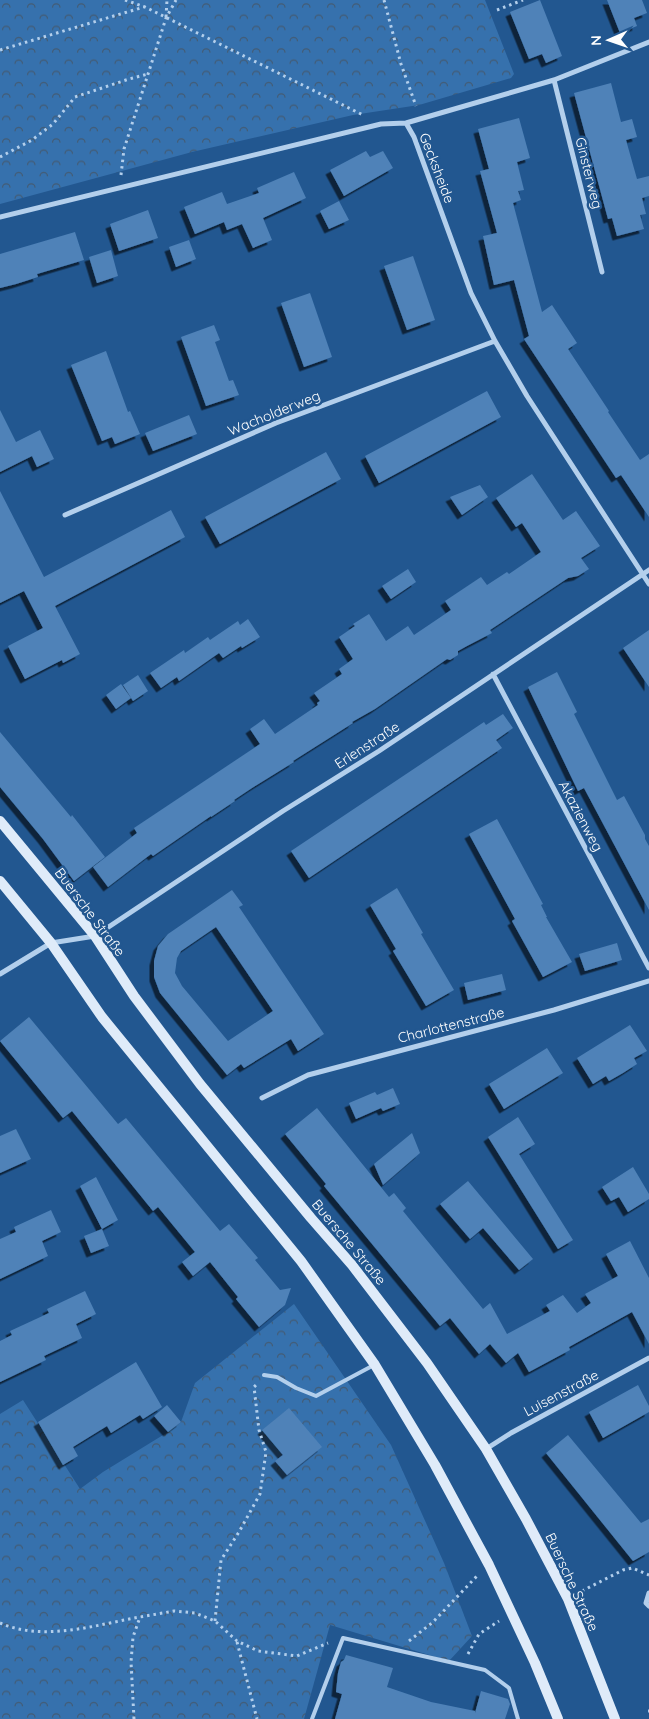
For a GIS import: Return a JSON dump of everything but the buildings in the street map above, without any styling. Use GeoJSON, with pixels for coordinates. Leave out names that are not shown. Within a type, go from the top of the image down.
{"type":"FeatureCollection","features":[{"type":"Feature","properties":{"kind":"main road","name":"Buersche Straße"},"geometry":{"type":"LineString","coordinates":[[0,821],[95,936],[134,996],[200,1084],[375,1294],[427,1363],[486,1449],[526,1519],[568,1599],[615,1719]]}},
{"type":"Feature","properties":{"kind":"main road"},"geometry":{"type":"LineString","coordinates":[[0,881],[51,944],[102,1017],[301,1260],[375,1365],[435,1465],[488,1565],[558,1719]]}},
{"type":"Feature","properties":{"kind":"street"},"geometry":{"type":"LineString","coordinates":[[406,124],[554,80],[649,42]]}},
{"type":"Feature","properties":{"kind":"street","name":"Ginsterweg"},"geometry":{"type":"LineString","coordinates":[[554,80],[602,272]]}},
{"type":"Feature","properties":{"kind":"street","name":"Gecksheide"},"geometry":{"type":"LineString","coordinates":[[0,217],[381,124],[406,124],[414,137],[471,293],[496,342],[527,396],[649,584]]}},
{"type":"Feature","properties":{"kind":"street","name":"Wacholderweg"},"geometry":{"type":"LineString","coordinates":[[65,515],[276,423],[496,342]]}},
{"type":"Feature","properties":{"kind":"street","name":"Erlenstraße"},"geometry":{"type":"LineString","coordinates":[[95,936],[283,811],[379,751],[649,570]]}},
{"type":"Feature","properties":{"kind":"street","name":"Akazienweg"},"geometry":{"type":"LineString","coordinates":[[492,674],[649,968]]}},
{"type":"Feature","properties":{"kind":"street"},"geometry":{"type":"LineString","coordinates":[[0,974],[51,944],[95,936]]}},
{"type":"Feature","properties":{"kind":"street","name":"Charlottenstraße"},"geometry":{"type":"LineString","coordinates":[[262,1098],[308,1075],[606,996],[649,981]]}},
{"type":"Feature","properties":{"kind":"street","name":"Luisenstraße"},"geometry":{"type":"LineString","coordinates":[[486,1449],[511,1432],[649,1358]]}},
{"type":"Feature","properties":{"kind":"street"},"geometry":{"type":"LineString","coordinates":[[648,1605],[649,1592]]}},
{"type":"Feature","properties":{"kind":"lane"},"geometry":{"type":"LineString","coordinates":[[264,1375],[277,1377],[296,1388],[316,1396],[375,1365]]}},
{"type":"Feature","properties":{"kind":"lane"},"geometry":{"type":"LineString","coordinates":[[312,1719],[343,1638],[486,1670],[510,1688],[518,1719]]}},
{"type":"Feature","properties":{"kind":"path"},"geometry":{"type":"LineString","coordinates":[[125,0],[145,7],[381,124]]}},
{"type":"Feature","properties":{"kind":"path"},"geometry":{"type":"LineString","coordinates":[[166,18],[167,0]]}},
{"type":"Feature","properties":{"kind":"path"},"geometry":{"type":"LineString","coordinates":[[120,188],[124,149],[166,18],[176,0]]}},
{"type":"Feature","properties":{"kind":"path"},"geometry":{"type":"LineString","coordinates":[[384,0],[401,64],[420,119]]}},
{"type":"Feature","properties":{"kind":"path"},"geometry":{"type":"LineString","coordinates":[[497,10],[523,0]]}},
{"type":"Feature","properties":{"kind":"path"},"geometry":{"type":"LineString","coordinates":[[0,50],[145,7]]}},
{"type":"Feature","properties":{"kind":"path"},"geometry":{"type":"LineString","coordinates":[[0,157],[32,140],[46,130],[75,97],[129,78],[148,74]]}},
{"type":"Feature","properties":{"kind":"path"},"geometry":{"type":"LineString","coordinates":[[215,1621],[222,1560],[260,1494],[266,1452],[260,1430],[254,1387],[264,1375]]}},
{"type":"Feature","properties":{"kind":"path"},"geometry":{"type":"LineString","coordinates":[[397,1651],[433,1622],[488,1565]]}},
{"type":"Feature","properties":{"kind":"path"},"geometry":{"type":"LineString","coordinates":[[588,1588],[623,1570],[632,1568],[649,1576]]}},
{"type":"Feature","properties":{"kind":"path"},"geometry":{"type":"LineString","coordinates":[[0,1622],[13,1628],[39,1632],[77,1629],[174,1612],[195,1613],[215,1621],[237,1641],[258,1651],[297,1656],[343,1638]]}},
{"type":"Feature","properties":{"kind":"path"},"geometry":{"type":"LineString","coordinates":[[134,1719],[131,1662],[132,1637],[140,1617]]}},
{"type":"Feature","properties":{"kind":"path"},"geometry":{"type":"LineString","coordinates":[[462,1665],[479,1634],[489,1627]]}},
{"type":"Feature","properties":{"kind":"path"},"geometry":{"type":"LineString","coordinates":[[237,1641],[257,1719]]}},
{"type":"Feature","properties":{"kind":"green space"},"geometry":{"type":"Polygon","coordinates":[[[0,0],[485,0],[514,74],[511,78],[419,105],[353,115],[192,152],[0,204],[0,0]]]}},
{"type":"Feature","properties":{"kind":"green space"},"geometry":{"type":"Polygon","coordinates":[[[294,1304],[391,1445],[444,1563],[472,1636],[449,1661],[330,1625],[304,1719],[0,1719],[0,1414],[23,1400],[80,1489],[181,1422],[195,1383],[294,1304]]]}}]}
